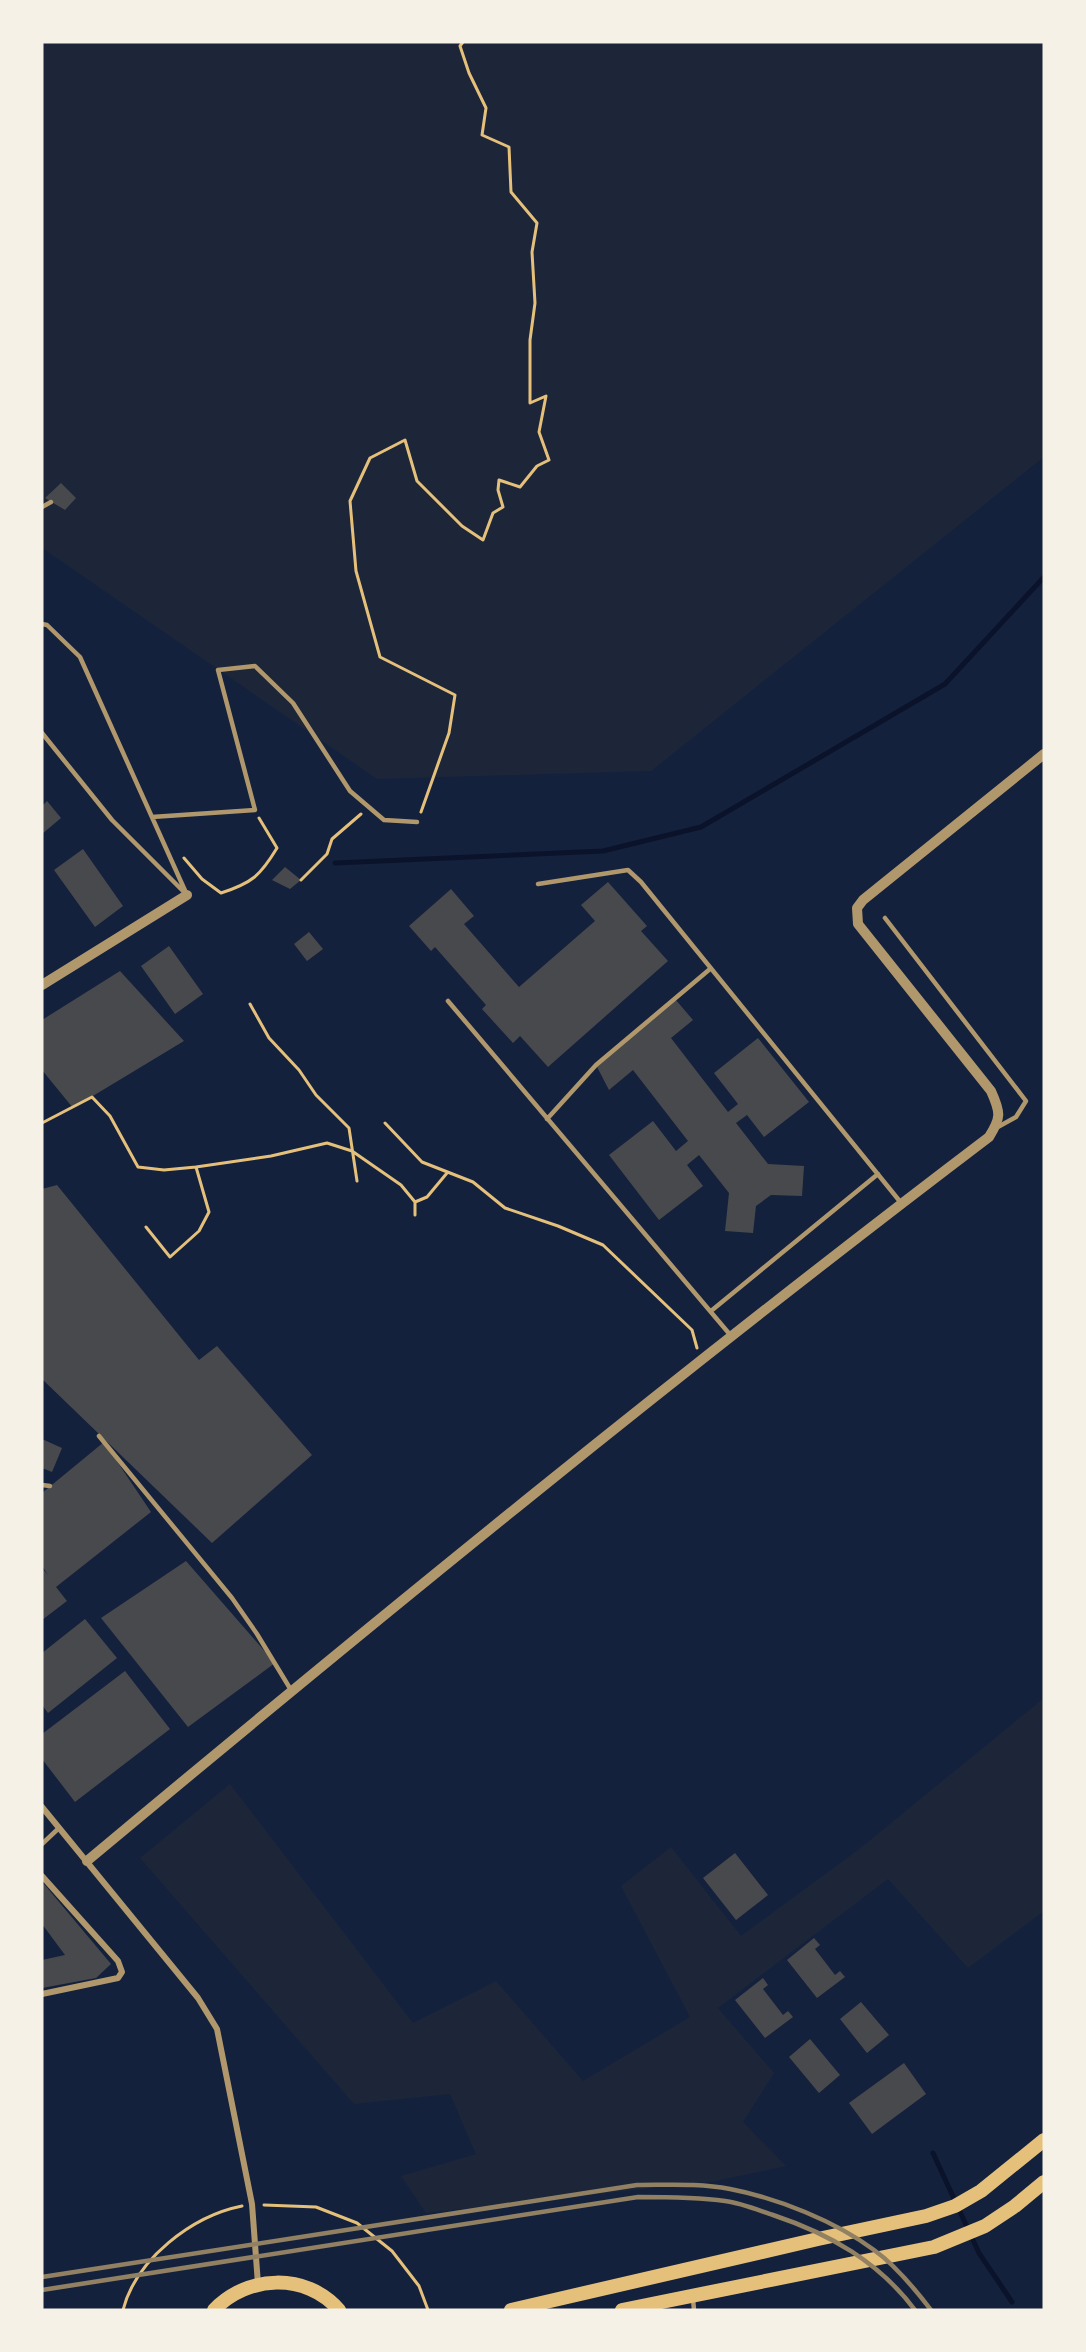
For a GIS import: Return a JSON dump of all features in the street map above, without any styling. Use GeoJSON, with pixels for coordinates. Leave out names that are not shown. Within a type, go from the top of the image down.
{"type":"FeatureCollection","features":[{"type":"Feature","properties":{"kind":"main road"},"geometry":{"type":"LineString","coordinates":[[511,2310],[818,2238],[926,2216],[955,2206],[996,2181],[1044,2140]]}},
{"type":"Feature","properties":{"kind":"main road"},"geometry":{"type":"LineString","coordinates":[[622,2310],[693,2303],[934,2247],[985,2226],[1015,2206],[1044,2182]]}},
{"type":"Feature","properties":{"kind":"main road"},"geometry":{"type":"LineString","coordinates":[[214,2310],[228,2297],[258,2284],[275,2282],[299,2286],[322,2295],[340,2309]]}},
{"type":"Feature","properties":{"kind":"street"},"geometry":{"type":"LineString","coordinates":[[87,1861],[291,1690],[732,1337],[989,1137],[999,1122],[999,1108],[991,1091],[858,924],[857,908],[863,900],[1044,754]]}},
{"type":"Feature","properties":{"kind":"street"},"geometry":{"type":"LineString","coordinates":[[42,985],[187,895]]}},
{"type":"Feature","properties":{"kind":"street"},"geometry":{"type":"LineString","coordinates":[[42,1807],[198,1998],[217,2029],[252,2204],[258,2284]]}},
{"type":"Feature","properties":{"kind":"street"},"geometry":{"type":"LineString","coordinates":[[42,1876],[118,1961],[122,1972],[118,1978],[42,1994]]}},
{"type":"Feature","properties":{"kind":"lane"},"geometry":{"type":"LineString","coordinates":[[42,507],[51,502]]}},
{"type":"Feature","properties":{"kind":"lane"},"geometry":{"type":"LineString","coordinates":[[42,624],[47,625],[80,657],[187,895]]}},
{"type":"Feature","properties":{"kind":"lane"},"geometry":{"type":"LineString","coordinates":[[152,817],[255,810],[218,670],[255,666],[293,703],[350,791],[384,820],[417,822]]}},
{"type":"Feature","properties":{"kind":"lane"},"geometry":{"type":"LineString","coordinates":[[42,733],[112,820],[187,895]]}},
{"type":"Feature","properties":{"kind":"lane"},"geometry":{"type":"LineString","coordinates":[[538,884],[628,870],[641,882],[902,1204]]}},
{"type":"Feature","properties":{"kind":"lane"},"geometry":{"type":"LineString","coordinates":[[885,918],[1026,1101],[1016,1117],[994,1128]]}},
{"type":"Feature","properties":{"kind":"lane"},"geometry":{"type":"LineString","coordinates":[[547,1119],[596,1065],[710,969]]}},
{"type":"Feature","properties":{"kind":"lane"},"geometry":{"type":"LineString","coordinates":[[448,1000],[732,1337]]}},
{"type":"Feature","properties":{"kind":"lane"},"geometry":{"type":"LineString","coordinates":[[711,1311],[878,1174]]}},
{"type":"Feature","properties":{"kind":"lane"},"geometry":{"type":"LineString","coordinates":[[99,1436],[232,1598],[291,1690]]}},
{"type":"Feature","properties":{"kind":"lane"},"geometry":{"type":"LineString","coordinates":[[42,1485],[50,1486]]}},
{"type":"Feature","properties":{"kind":"lane"},"geometry":{"type":"LineString","coordinates":[[42,1844],[59,1828]]}},
{"type":"Feature","properties":{"kind":"path"},"geometry":{"type":"LineString","coordinates":[[417,822],[449,733],[455,695],[380,657],[356,571],[350,501],[370,458],[405,440],[417,481],[462,526],[483,540],[493,513],[503,507],[498,490],[499,480],[520,487],[537,466],[549,460],[539,432],[546,396],[530,403],[530,340],[535,303],[532,252],[537,223],[511,192],[509,147],[482,135],[486,108],[469,73],[460,46],[463,42]]}},
{"type":"Feature","properties":{"kind":"path"},"geometry":{"type":"LineString","coordinates":[[301,880],[327,854],[332,839],[370,808]]}},
{"type":"Feature","properties":{"kind":"path"},"geometry":{"type":"LineString","coordinates":[[166,849],[184,858],[202,879],[221,893],[247,884],[268,862],[277,848],[255,810]]}},
{"type":"Feature","properties":{"kind":"path"},"geometry":{"type":"LineString","coordinates":[[250,1004],[269,1038],[299,1070],[316,1095],[349,1128],[357,1181]]}},
{"type":"Feature","properties":{"kind":"path"},"geometry":{"type":"LineString","coordinates":[[42,1123],[92,1097],[110,1116],[138,1167],[164,1170],[271,1156],[327,1143],[352,1151],[401,1185],[415,1202],[415,1215]]}},
{"type":"Feature","properties":{"kind":"path"},"geometry":{"type":"LineString","coordinates":[[385,1123],[422,1162],[473,1182],[505,1208],[558,1226],[603,1245],[692,1330],[702,1361]]}},
{"type":"Feature","properties":{"kind":"path"},"geometry":{"type":"LineString","coordinates":[[146,1227],[170,1257],[199,1231],[209,1212],[196,1167]]}},
{"type":"Feature","properties":{"kind":"path"},"geometry":{"type":"LineString","coordinates":[[415,1202],[427,1197],[447,1173]]}},
{"type":"Feature","properties":{"kind":"path"},"geometry":{"type":"LineString","coordinates":[[123,2310],[125,2301],[149,2261],[183,2230],[225,2210],[252,2204],[316,2207],[357,2223],[392,2251],[419,2286],[428,2310]]}},
{"type":"Feature","properties":{"kind":"shaded area"},"geometry":{"type":"Polygon","coordinates":[[[42,42],[1044,42],[1044,457],[651,771],[377,779],[42,548],[42,42]]]}},
{"type":"Feature","properties":{"kind":"shaded area"},"geometry":{"type":"Polygon","coordinates":[[[1044,1698],[1044,1911],[968,1968],[888,1879],[718,2008],[774,2073],[743,2122],[786,2166],[716,2181],[426,2213],[401,2176],[476,2154],[450,2094],[354,2104],[140,1858],[230,1784],[413,2023],[496,1981],[583,2081],[690,2017],[621,1886],[671,1847],[741,1936],[858,1850],[1044,1698]]]}},
{"type":"Feature","properties":{"kind":"building"},"geometry":{"type":"Polygon","coordinates":[[[61,483],[76,498],[65,510],[45,498],[61,483]]]}},
{"type":"Feature","properties":{"kind":"building"},"geometry":{"type":"Polygon","coordinates":[[[47,801],[61,818],[42,834],[42,806],[47,801]]]}},
{"type":"Feature","properties":{"kind":"building"},"geometry":{"type":"Polygon","coordinates":[[[83,849],[123,906],[95,927],[54,870],[83,849]]]}},
{"type":"Feature","properties":{"kind":"building"},"geometry":{"type":"Polygon","coordinates":[[[285,867],[301,880],[290,889],[272,880],[285,867]]]}},
{"type":"Feature","properties":{"kind":"building"},"geometry":{"type":"Polygon","coordinates":[[[608,882],[647,926],[641,931],[668,961],[548,1067],[520,1036],[513,1043],[482,1009],[486,1005],[435,947],[431,951],[409,926],[451,889],[474,916],[464,924],[519,987],[595,921],[581,905],[608,882]]]}},
{"type":"Feature","properties":{"kind":"building"},"geometry":{"type":"Polygon","coordinates":[[[309,932],[323,949],[307,961],[294,944],[309,932]]]}},
{"type":"Feature","properties":{"kind":"building"},"geometry":{"type":"Polygon","coordinates":[[[169,946],[203,994],[175,1014],[141,966],[169,946]]]}},
{"type":"Feature","properties":{"kind":"building"},"geometry":{"type":"Polygon","coordinates":[[[120,971],[184,1041],[73,1108],[42,1070],[42,1020],[120,971]]]}},
{"type":"Feature","properties":{"kind":"building"},"geometry":{"type":"Polygon","coordinates":[[[675,999],[693,1020],[671,1038],[728,1112],[738,1104],[714,1073],[758,1038],[809,1102],[764,1137],[747,1115],[736,1123],[768,1164],[804,1166],[802,1196],[771,1195],[756,1206],[753,1233],[725,1231],[729,1193],[699,1155],[687,1165],[703,1186],[659,1220],[609,1155],[653,1121],[676,1151],[688,1141],[633,1070],[609,1090],[596,1065],[675,999]]]}},
{"type":"Feature","properties":{"kind":"building"},"geometry":{"type":"Polygon","coordinates":[[[57,1185],[199,1360],[217,1346],[312,1455],[212,1543],[42,1379],[42,1189],[57,1185]]]}},
{"type":"Feature","properties":{"kind":"building"},"geometry":{"type":"Polygon","coordinates":[[[42,1439],[62,1448],[52,1472],[42,1468],[42,1439]]]}},
{"type":"Feature","properties":{"kind":"building"},"geometry":{"type":"Polygon","coordinates":[[[104,1442],[151,1512],[56,1587],[67,1601],[42,1620],[42,1568],[48,1575],[42,1566],[42,1493],[104,1442]]]}},
{"type":"Feature","properties":{"kind":"building"},"geometry":{"type":"Polygon","coordinates":[[[186,1561],[275,1663],[188,1727],[101,1618],[186,1561]]]}},
{"type":"Feature","properties":{"kind":"building"},"geometry":{"type":"Polygon","coordinates":[[[85,1619],[117,1658],[48,1713],[42,1705],[42,1653],[85,1619]]]}},
{"type":"Feature","properties":{"kind":"building"},"geometry":{"type":"Polygon","coordinates":[[[125,1671],[170,1729],[75,1802],[42,1759],[42,1734],[125,1671]]]}},
{"type":"Feature","properties":{"kind":"building"},"geometry":{"type":"Polygon","coordinates":[[[735,1853],[768,1895],[736,1920],[703,1878],[735,1853]]]}},
{"type":"Feature","properties":{"kind":"building"},"geometry":{"type":"Polygon","coordinates":[[[44,1884],[111,1964],[96,1978],[42,1988],[42,1960],[65,1955],[42,1924],[42,1885],[44,1884]]]}},
{"type":"Feature","properties":{"kind":"building"},"geometry":{"type":"Polygon","coordinates":[[[814,1938],[820,1945],[815,1949],[835,1975],[840,1971],[845,1977],[817,1998],[787,1960],[814,1938]]]}},
{"type":"Feature","properties":{"kind":"building"},"geometry":{"type":"Polygon","coordinates":[[[763,1978],[768,1985],[763,1989],[783,2015],[788,2011],[793,2017],[765,2038],[735,2000],[763,1978]]]}},
{"type":"Feature","properties":{"kind":"building"},"geometry":{"type":"Polygon","coordinates":[[[861,2002],[889,2035],[867,2053],[840,2019],[861,2002]]]}},
{"type":"Feature","properties":{"kind":"building"},"geometry":{"type":"Polygon","coordinates":[[[810,2039],[840,2075],[819,2093],[789,2057],[810,2039]]]}},
{"type":"Feature","properties":{"kind":"building"},"geometry":{"type":"Polygon","coordinates":[[[904,2063],[926,2094],[872,2134],[849,2103],[904,2063]]]}},
{"type":"Feature","properties":{"kind":"waterway"},"geometry":{"type":"LineString","coordinates":[[335,863],[603,851],[701,827],[945,684],[1044,577]]}},
{"type":"Feature","properties":{"kind":"waterway"},"geometry":{"type":"LineString","coordinates":[[933,2153],[979,2253],[1012,2302]]}},
{"type":"Feature","properties":{"kind":"railway"},"geometry":{"type":"LineString","coordinates":[[42,2277],[637,2185],[696,2185],[730,2189],[767,2198],[824,2220],[859,2239],[890,2263],[931,2310]]}},
{"type":"Feature","properties":{"kind":"railway"},"geometry":{"type":"LineString","coordinates":[[42,2290],[638,2197],[671,2197],[737,2203],[814,2231],[869,2264],[886,2278],[915,2310]]}}]}
